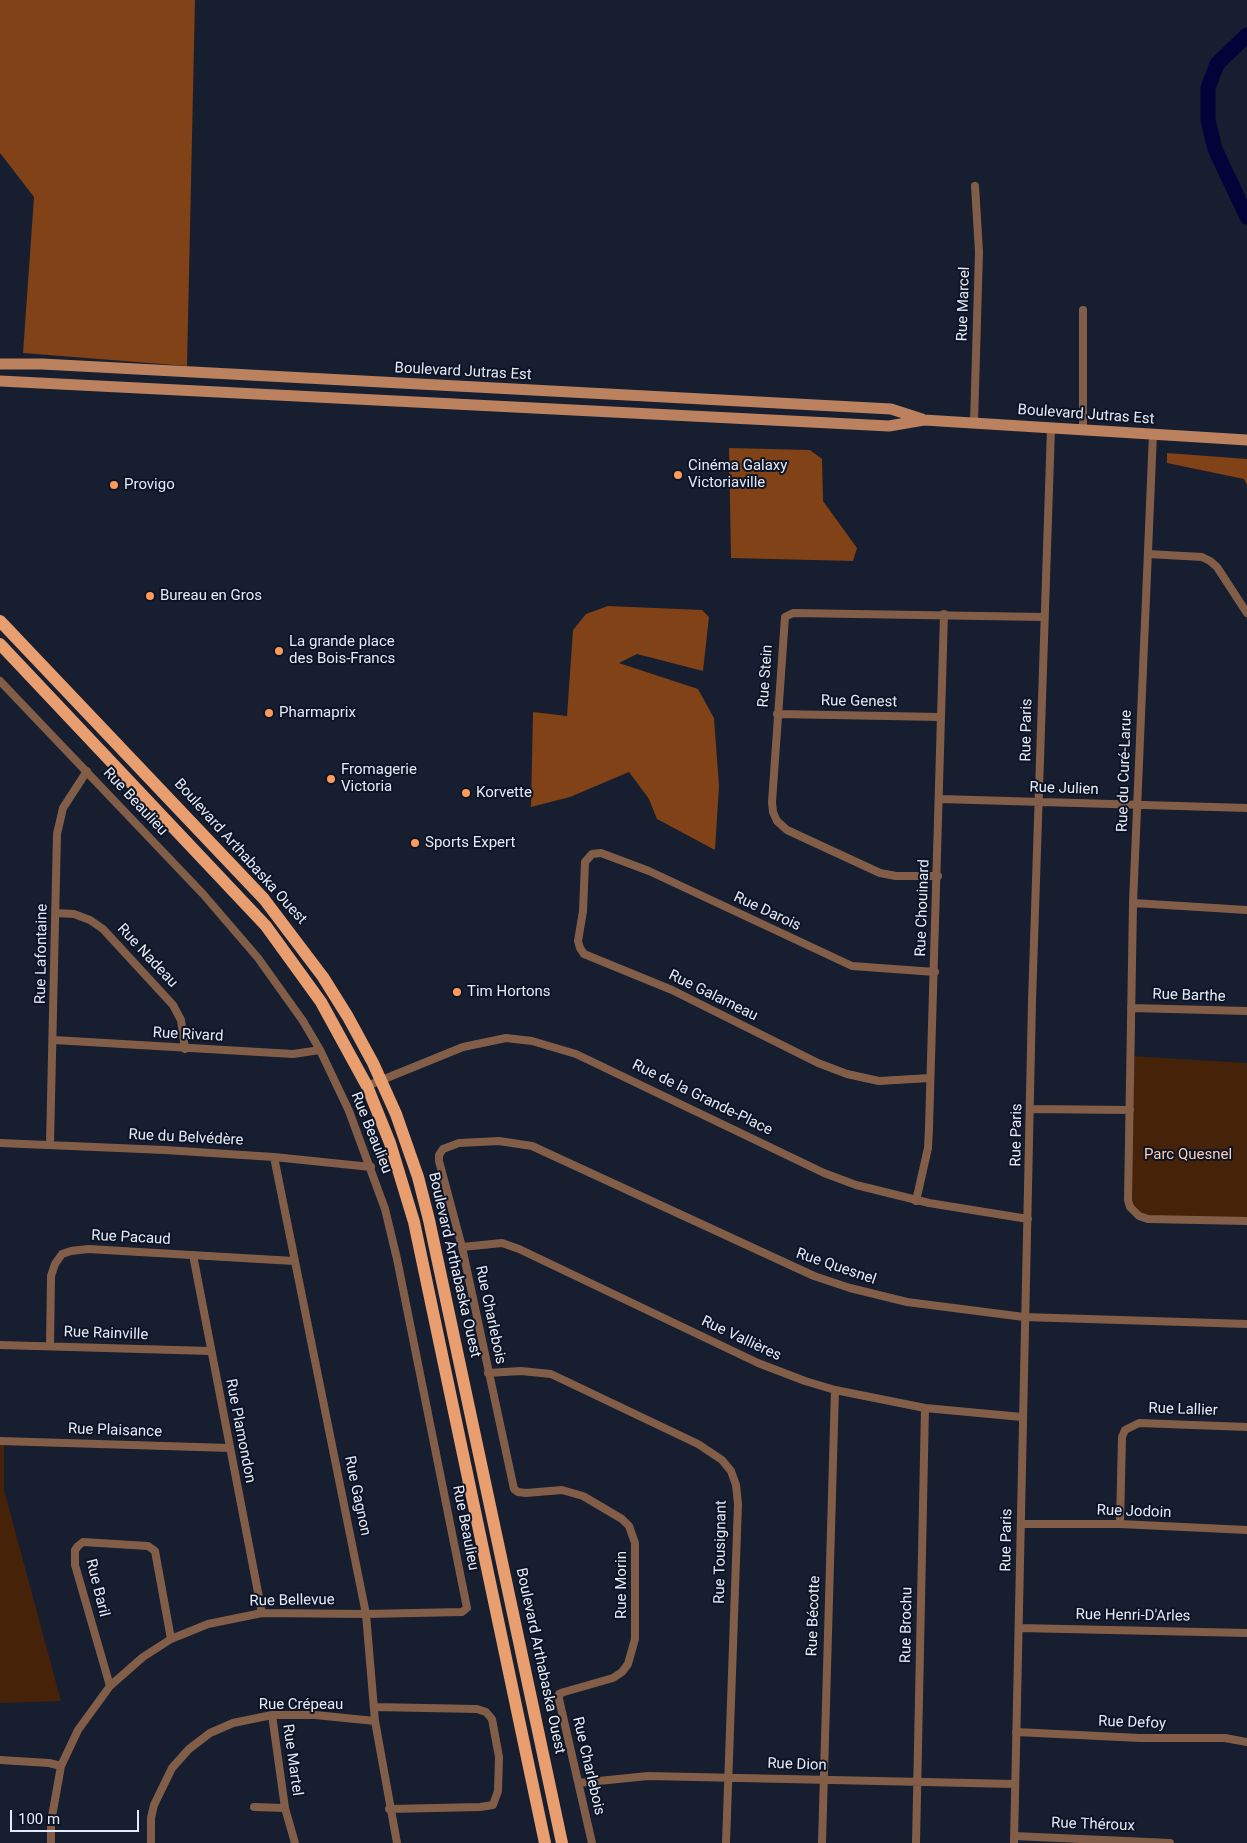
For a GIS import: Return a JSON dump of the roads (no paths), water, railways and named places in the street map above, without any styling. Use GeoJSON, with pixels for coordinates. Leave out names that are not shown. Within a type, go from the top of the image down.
{"type":"FeatureCollection","features":[{"type":"Feature","properties":{"kind":"main road","name":"Boulevard Jutras Est"},"geometry":{"type":"LineString","coordinates":[[0,364],[52,364],[891,409],[924,420]]}},
{"type":"Feature","properties":{"kind":"main road","name":"Boulevard Jutras Est"},"geometry":{"type":"LineString","coordinates":[[0,381],[889,426],[924,420],[1247,440]]}},
{"type":"Feature","properties":{"kind":"main road","name":"Boulevard Arthabaska Ouest"},"geometry":{"type":"LineString","coordinates":[[0,621],[264,899],[294,936],[348,1017],[396,1114],[418,1177],[429,1220],[562,1843]]}},
{"type":"Feature","properties":{"kind":"main road","name":"Boulevard Arthabaska Ouest"},"geometry":{"type":"LineString","coordinates":[[0,644],[266,926],[321,1002],[367,1086],[390,1144],[414,1222],[546,1843]]}},
{"type":"Feature","properties":{"kind":"street","name":"Rue Marcel"},"geometry":{"type":"LineString","coordinates":[[974,423],[980,252],[975,186]]}},
{"type":"Feature","properties":{"kind":"street"},"geometry":{"type":"LineString","coordinates":[[1083,310],[1083,430]]}},
{"type":"Feature","properties":{"kind":"street","name":"Rue Paris"},"geometry":{"type":"LineString","coordinates":[[1014,1840],[1032,1001],[1051,428]]}},
{"type":"Feature","properties":{"kind":"street","name":"Rue du Curé-Larue"},"geometry":{"type":"LineString","coordinates":[[1153,434],[1133,904],[1128,1200],[1130,1207],[1139,1216],[1148,1219],[1247,1220]]}},
{"type":"Feature","properties":{"kind":"street"},"geometry":{"type":"LineString","coordinates":[[1148,554],[1202,557],[1210,560],[1217,567],[1247,613]]}},
{"type":"Feature","properties":{"kind":"street","name":"Rue Stein"},"geometry":{"type":"LineString","coordinates":[[938,876],[896,876],[880,873],[786,830],[777,822],[772,802],[785,617],[793,613],[1044,617]]}},
{"type":"Feature","properties":{"kind":"street","name":"Rue Chouinard"},"geometry":{"type":"LineString","coordinates":[[916,1201],[928,1148],[936,972],[944,614]]}},
{"type":"Feature","properties":{"kind":"street","name":"Rue Beaulieu"},"geometry":{"type":"LineString","coordinates":[[0,682],[203,894],[258,958],[299,1014],[320,1050],[349,1111],[371,1167],[397,1260],[467,1608],[462,1612],[366,1614]]}},
{"type":"Feature","properties":{"kind":"street","name":"Rue Genest"},"geometry":{"type":"LineString","coordinates":[[777,714],[941,717]]}},
{"type":"Feature","properties":{"kind":"street","name":"Rue Lafontaine"},"geometry":{"type":"LineString","coordinates":[[50,1144],[59,822],[70,796],[87,771]]}},
{"type":"Feature","properties":{"kind":"street","name":"Rue Julien"},"geometry":{"type":"LineString","coordinates":[[940,799],[1247,808]]}},
{"type":"Feature","properties":{"kind":"street","name":"Rue Darois"},"geometry":{"type":"LineString","coordinates":[[592,854],[600,853],[649,871],[852,966],[936,972]]}},
{"type":"Feature","properties":{"kind":"street","name":"Rue Galarneau"},"geometry":{"type":"LineString","coordinates":[[592,854],[585,862],[583,910],[578,941],[584,954],[672,990],[818,1063],[847,1074],[879,1081],[930,1078]]}},
{"type":"Feature","properties":{"kind":"street"},"geometry":{"type":"LineString","coordinates":[[1133,904],[1247,910]]}},
{"type":"Feature","properties":{"kind":"street","name":"Rue Nadeau"},"geometry":{"type":"LineString","coordinates":[[56,913],[74,914],[90,920],[103,929],[173,1005],[181,1020],[185,1049]]}},
{"type":"Feature","properties":{"kind":"street","name":"Rue Barthe"},"geometry":{"type":"LineString","coordinates":[[1131,1008],[1247,1012]]}},
{"type":"Feature","properties":{"kind":"street","name":"Rue de la Grande-Place"},"geometry":{"type":"LineString","coordinates":[[367,1086],[463,1046],[506,1038],[538,1043],[590,1060],[824,1172],[885,1194],[916,1201],[1028,1219]]}},
{"type":"Feature","properties":{"kind":"street","name":"Rue Rivard"},"geometry":{"type":"LineString","coordinates":[[54,1040],[293,1054],[320,1050]]}},
{"type":"Feature","properties":{"kind":"street"},"geometry":{"type":"LineString","coordinates":[[1031,1109],[1130,1110]]}},
{"type":"Feature","properties":{"kind":"street","name":"Rue Quesnel"},"geometry":{"type":"LineString","coordinates":[[443,1149],[459,1143],[499,1141],[532,1146],[814,1276],[850,1288],[908,1302],[1024,1317],[1247,1324]]}},
{"type":"Feature","properties":{"kind":"street","name":"Rue du Belvédère"},"geometry":{"type":"LineString","coordinates":[[0,1143],[50,1144],[274,1157],[371,1167]]}},
{"type":"Feature","properties":{"kind":"street","name":"Rue Charlebois"},"geometry":{"type":"LineString","coordinates":[[443,1149],[439,1155],[439,1161],[462,1247],[514,1489]]}},
{"type":"Feature","properties":{"kind":"street","name":"Rue Gagnon"},"geometry":{"type":"LineString","coordinates":[[274,1157],[366,1614],[375,1721],[389,1809],[397,1843]]}},
{"type":"Feature","properties":{"kind":"street","name":"Rue Vallières"},"geometry":{"type":"LineString","coordinates":[[462,1247],[502,1243],[519,1249],[758,1363],[805,1382],[925,1408],[1022,1417]]}},
{"type":"Feature","properties":{"kind":"street","name":"Rue Pacaud"},"geometry":{"type":"LineString","coordinates":[[50,1346],[51,1276],[55,1264],[62,1254],[70,1250],[88,1249],[294,1261]]}},
{"type":"Feature","properties":{"kind":"street","name":"Rue Plamondon"},"geometry":{"type":"LineString","coordinates":[[193,1255],[262,1613]]}},
{"type":"Feature","properties":{"kind":"street","name":"Rue Rainville"},"geometry":{"type":"LineString","coordinates":[[0,1345],[210,1351]]}},
{"type":"Feature","properties":{"kind":"street","name":"Rue Tousignant"},"geometry":{"type":"LineString","coordinates":[[488,1373],[521,1371],[551,1374],[698,1444],[722,1460],[731,1472],[736,1485],[738,1504],[726,1843]]}},
{"type":"Feature","properties":{"kind":"street","name":"Rue Bécotte"},"geometry":{"type":"LineString","coordinates":[[822,1843],[835,1390]]}},
{"type":"Feature","properties":{"kind":"street","name":"Rue Brochu"},"geometry":{"type":"LineString","coordinates":[[916,1843],[925,1408]]}},
{"type":"Feature","properties":{"kind":"street","name":"Rue Lallier"},"geometry":{"type":"LineString","coordinates":[[1120,1524],[1122,1436],[1125,1430],[1139,1422],[1247,1427]]}},
{"type":"Feature","properties":{"kind":"street","name":"Rue Plaisance"},"geometry":{"type":"LineString","coordinates":[[0,1441],[230,1448]]}},
{"type":"Feature","properties":{"kind":"street","name":"Rue Morin"},"geometry":{"type":"LineString","coordinates":[[514,1489],[518,1492],[526,1493],[562,1490],[583,1496],[622,1519],[633,1535],[635,1544],[635,1639],[628,1664],[614,1678],[560,1694]]}},
{"type":"Feature","properties":{"kind":"street","name":"Rue Jodoin"},"geometry":{"type":"LineString","coordinates":[[1021,1524],[1120,1524],[1247,1530]]}},
{"type":"Feature","properties":{"kind":"street","name":"Rue Baril"},"geometry":{"type":"LineString","coordinates":[[110,1686],[75,1566],[75,1550],[83,1542],[148,1546],[155,1551],[171,1639]]}},
{"type":"Feature","properties":{"kind":"street","name":"Rue Bellevue"},"geometry":{"type":"LineString","coordinates":[[51,1843],[51,1822],[61,1766],[78,1730],[110,1686],[143,1657],[171,1639],[208,1624],[262,1613],[366,1614]]}},
{"type":"Feature","properties":{"kind":"street","name":"Rue Henri-D'Arles"},"geometry":{"type":"LineString","coordinates":[[1019,1628],[1247,1633]]}},
{"type":"Feature","properties":{"kind":"street","name":"Rue Charlebois"},"geometry":{"type":"LineString","coordinates":[[560,1694],[559,1699],[592,1843]]}},
{"type":"Feature","properties":{"kind":"street"},"geometry":{"type":"LineString","coordinates":[[374,1707],[477,1710],[486,1712],[492,1719],[499,1757],[498,1791],[492,1804],[480,1807],[389,1809]]}},
{"type":"Feature","properties":{"kind":"street","name":"Rue Crépeau"},"geometry":{"type":"LineString","coordinates":[[151,1843],[151,1818],[158,1795],[172,1768],[189,1749],[210,1733],[233,1723],[272,1715],[315,1716],[375,1721]]}},
{"type":"Feature","properties":{"kind":"street","name":"Rue Martel"},"geometry":{"type":"LineString","coordinates":[[272,1715],[285,1808],[295,1843]]}},
{"type":"Feature","properties":{"kind":"street","name":"Rue Defoy"},"geometry":{"type":"LineString","coordinates":[[1016,1732],[1140,1738],[1225,1738],[1247,1742]]}},
{"type":"Feature","properties":{"kind":"street"},"geometry":{"type":"LineString","coordinates":[[0,1760],[49,1763],[61,1766]]}},
{"type":"Feature","properties":{"kind":"street","name":"Rue Dion"},"geometry":{"type":"LineString","coordinates":[[579,1783],[648,1776],[1015,1784]]}},
{"type":"Feature","properties":{"kind":"street","name":"Rue Martel"},"geometry":{"type":"LineString","coordinates":[[254,1807],[285,1808]]}},
{"type":"Feature","properties":{"kind":"street","name":"Rue Théroux"},"geometry":{"type":"LineString","coordinates":[[1014,1840],[1170,1843]]}},
{"type":"Feature","properties":{"kind":"waterway"},"geometry":{"type":"LineString","coordinates":[[1247,35],[1217,64],[1208,88],[1208,120],[1215,149],[1247,217]]}},
{"type":"Feature","properties":{"kind":"place","name":"Cinéma Galaxy Victoriaville"},"geometry":{"type":"Point","coordinates":[678,475]}},
{"type":"Feature","properties":{"kind":"place","name":"Provigo"},"geometry":{"type":"Point","coordinates":[114,485]}},
{"type":"Feature","properties":{"kind":"place","name":"Bureau en Gros"},"geometry":{"type":"Point","coordinates":[150,596]}},
{"type":"Feature","properties":{"kind":"place","name":"La grande place des Bois-Francs"},"geometry":{"type":"Point","coordinates":[279,651]}},
{"type":"Feature","properties":{"kind":"place","name":"Pharmaprix"},"geometry":{"type":"Point","coordinates":[269,713]}},
{"type":"Feature","properties":{"kind":"place","name":"Fromagerie Victoria"},"geometry":{"type":"Point","coordinates":[331,779]}},
{"type":"Feature","properties":{"kind":"place","name":"Korvette"},"geometry":{"type":"Point","coordinates":[466,793]}},
{"type":"Feature","properties":{"kind":"place","name":"Sports Expert"},"geometry":{"type":"Point","coordinates":[415,843]}},
{"type":"Feature","properties":{"kind":"place","name":"Tim Hortons"},"geometry":{"type":"Point","coordinates":[457,992]}},
{"type":"Feature","properties":{"kind":"park label","name":"Parc Quesnel"},"geometry":{"type":"Point","coordinates":[1188,1155]}}]}
